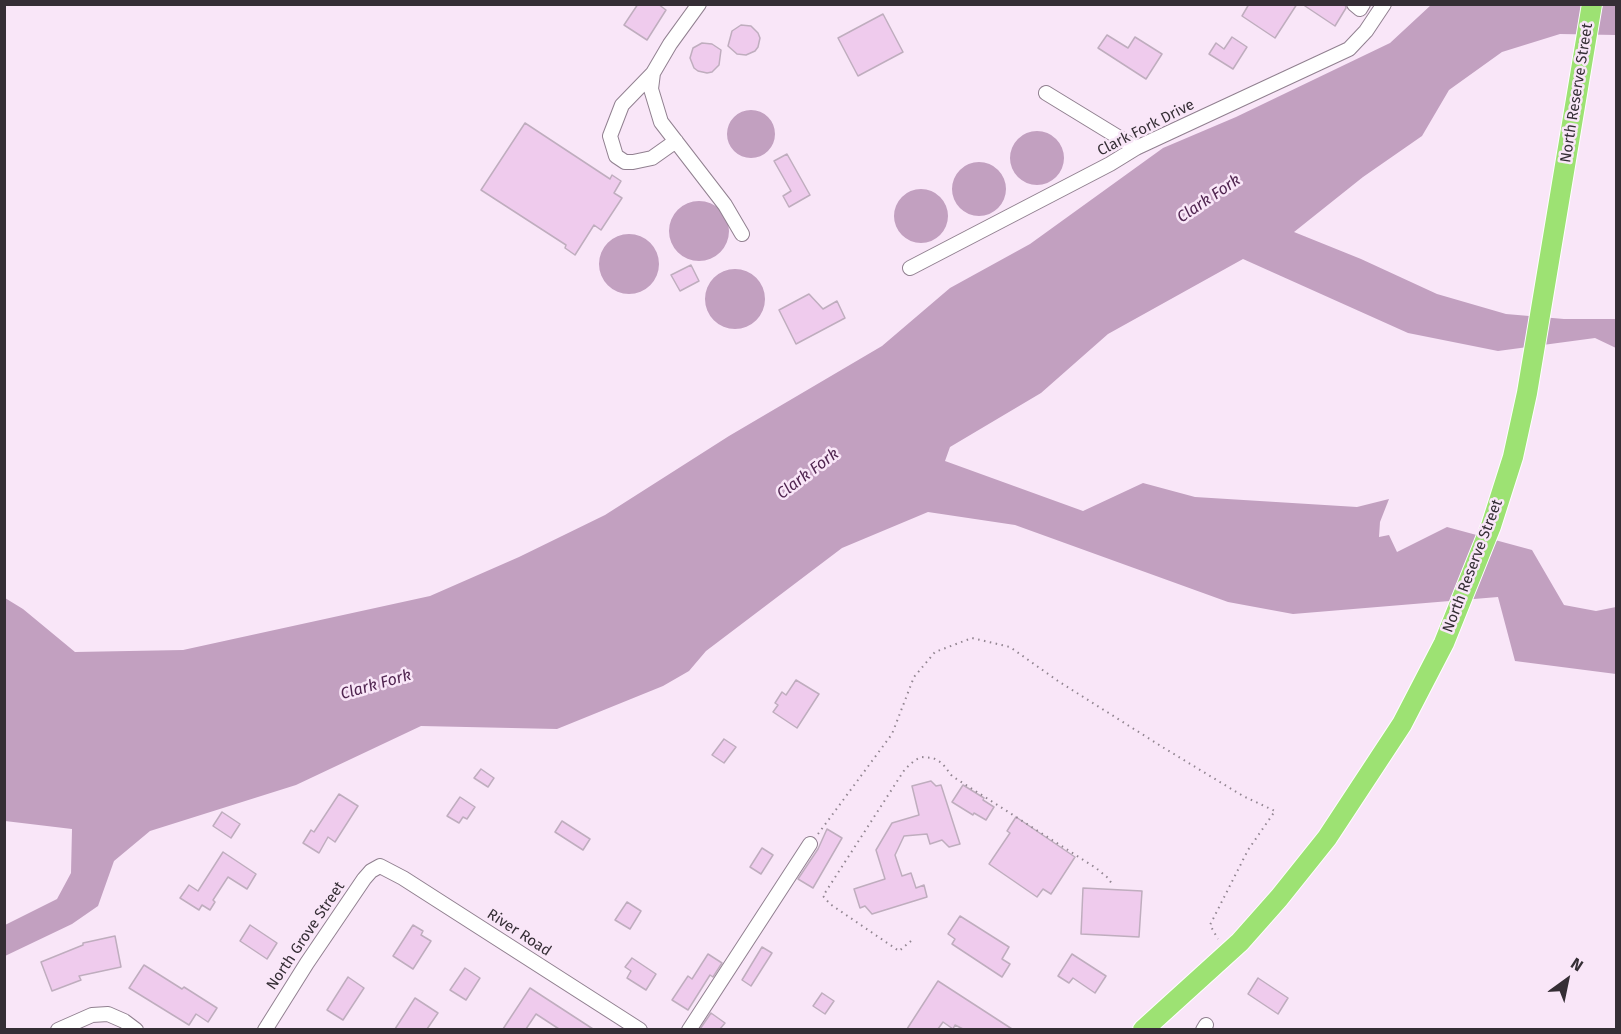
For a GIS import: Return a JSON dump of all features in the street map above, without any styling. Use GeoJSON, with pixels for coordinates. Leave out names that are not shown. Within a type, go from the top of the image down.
{"type":"FeatureCollection","features":[{"type":"Feature","properties":{"kind":"highway","name":"North Reserve Street"},"geometry":{"type":"LineString","coordinates":[[1143,1029],[1226,955],[1279,898],[1327,838],[1402,724],[1444,643],[1491,526],[1513,457],[1527,393],[1592,4]]}},
{"type":"Feature","properties":{"kind":"street"},"geometry":{"type":"LineString","coordinates":[[676,141],[652,158],[625,162],[616,156],[610,136],[622,105],[653,73],[670,44],[699,4]]}},
{"type":"Feature","properties":{"kind":"street"},"geometry":{"type":"LineString","coordinates":[[1354,4],[1360,9],[1363,4]]}},
{"type":"Feature","properties":{"kind":"street","name":"Clark Fork Drive"},"geometry":{"type":"LineString","coordinates":[[910,268],[1110,164],[1136,148],[1349,49],[1366,31],[1384,4]]}},
{"type":"Feature","properties":{"kind":"street"},"geometry":{"type":"LineString","coordinates":[[653,73],[651,89],[661,122],[725,205],[742,234]]}},
{"type":"Feature","properties":{"kind":"street"},"geometry":{"type":"LineString","coordinates":[[1046,93],[1136,148]]}},
{"type":"Feature","properties":{"kind":"street"},"geometry":{"type":"LineString","coordinates":[[689,1029],[810,844]]}},
{"type":"Feature","properties":{"kind":"street","name":"River Road"},"geometry":{"type":"LineString","coordinates":[[380,866],[403,878],[640,1029]]}},
{"type":"Feature","properties":{"kind":"street","name":"North Grove Street"},"geometry":{"type":"LineString","coordinates":[[265,1029],[364,879],[380,866]]}},
{"type":"Feature","properties":{"kind":"street"},"geometry":{"type":"LineString","coordinates":[[58,1029],[92,1015],[108,1014],[136,1029]]}},
{"type":"Feature","properties":{"kind":"street"},"geometry":{"type":"LineString","coordinates":[[611,1029],[620,1017]]}},
{"type":"Feature","properties":{"kind":"path"},"geometry":{"type":"LineString","coordinates":[[810,844],[892,734],[914,677],[935,652],[972,638],[1010,647],[1058,681],[1164,748],[1243,796],[1275,811],[1248,850],[1210,926],[1226,955]]}},
{"type":"Feature","properties":{"kind":"path"},"geometry":{"type":"LineString","coordinates":[[911,941],[899,951],[830,904],[823,896],[905,769],[922,757],[933,758],[942,763],[952,776],[1096,868],[1112,884]]}},
{"type":"Feature","properties":{"kind":"water","name":"Clark Fork"},"geometry":{"type":"Polygon","coordinates":[[[1431,5],[1616,5],[1616,35],[1560,34],[1502,52],[1449,90],[1422,136],[1363,177],[1294,232],[1361,259],[1437,294],[1506,314],[1564,319],[1616,319],[1616,348],[1595,338],[1498,351],[1408,333],[1243,259],[1108,334],[1041,393],[950,447],[945,461],[1083,511],[1143,483],[1195,497],[1357,507],[1389,499],[1380,522],[1379,537],[1389,535],[1397,552],[1447,527],[1532,550],[1564,605],[1596,611],[1616,607],[1616,674],[1515,661],[1498,597],[1293,614],[1228,602],[1015,525],[928,512],[842,548],[706,651],[689,671],[663,686],[557,729],[421,726],[296,785],[150,831],[114,861],[98,906],[72,924],[5,956],[5,925],[57,899],[71,873],[72,829],[5,821],[5,598],[23,609],[75,652],[183,650],[430,596],[519,557],[605,515],[729,436],[882,346],[950,288],[1030,244],[1163,148],[1236,117],[1390,43],[1431,5]]]}},
{"type":"Feature","properties":{"kind":"water"},"geometry":{"type":"Polygon","coordinates":[[[751,110],[768,117],[775,134],[768,151],[751,158],[734,151],[727,134],[734,117],[751,110]]]}},
{"type":"Feature","properties":{"kind":"water"},"geometry":{"type":"Polygon","coordinates":[[[1037,131],[1047,133],[1056,139],[1062,148],[1064,158],[1062,168],[1056,177],[1047,183],[1037,185],[1027,183],[1018,177],[1012,168],[1010,158],[1012,148],[1018,139],[1027,133],[1037,131]]]}},
{"type":"Feature","properties":{"kind":"water"},"geometry":{"type":"Polygon","coordinates":[[[979,162],[989,164],[998,170],[1004,179],[1006,189],[1004,199],[998,208],[989,214],[979,216],[969,214],[960,208],[954,199],[952,189],[954,179],[960,170],[969,164],[979,162]]]}},
{"type":"Feature","properties":{"kind":"water"},"geometry":{"type":"Polygon","coordinates":[[[921,189],[931,191],[940,197],[946,206],[948,216],[946,226],[940,235],[931,241],[921,243],[911,241],[902,235],[896,226],[894,216],[896,206],[902,197],[911,191],[921,189]]]}},
{"type":"Feature","properties":{"kind":"water"},"geometry":{"type":"Polygon","coordinates":[[[699,201],[720,210],[729,231],[720,252],[699,261],[678,252],[669,231],[678,210],[699,201]]]}},
{"type":"Feature","properties":{"kind":"water"},"geometry":{"type":"Polygon","coordinates":[[[629,234],[650,243],[659,264],[650,285],[629,294],[608,285],[599,264],[608,243],[629,234]]]}},
{"type":"Feature","properties":{"kind":"water"},"geometry":{"type":"Polygon","coordinates":[[[735,269],[756,278],[765,299],[756,320],[735,329],[714,320],[705,299],[714,278],[735,269]]]}},
{"type":"Feature","properties":{"kind":"building"},"geometry":{"type":"Polygon","coordinates":[[[638,4],[658,4],[666,10],[647,40],[624,25],[638,4]]]}},
{"type":"Feature","properties":{"kind":"building"},"geometry":{"type":"Polygon","coordinates":[[[1249,4],[1297,4],[1275,38],[1242,16],[1249,4]]]}},
{"type":"Feature","properties":{"kind":"building"},"geometry":{"type":"Polygon","coordinates":[[[1302,4],[1345,4],[1346,8],[1335,26],[1302,4]]]}},
{"type":"Feature","properties":{"kind":"building"},"geometry":{"type":"Polygon","coordinates":[[[883,14],[903,52],[858,76],[838,38],[883,14]]]}},
{"type":"Feature","properties":{"kind":"building"},"geometry":{"type":"Polygon","coordinates":[[[741,25],[751,26],[760,38],[755,51],[746,55],[737,54],[728,46],[732,31],[741,25]]]}},
{"type":"Feature","properties":{"kind":"building"},"geometry":{"type":"Polygon","coordinates":[[[1107,35],[1128,48],[1135,37],[1162,54],[1146,79],[1098,48],[1107,35]]]}},
{"type":"Feature","properties":{"kind":"building"},"geometry":{"type":"Polygon","coordinates":[[[1232,37],[1247,47],[1233,69],[1209,54],[1216,43],[1224,49],[1232,37]]]}},
{"type":"Feature","properties":{"kind":"building"},"geometry":{"type":"Polygon","coordinates":[[[702,43],[712,44],[721,50],[719,65],[712,72],[698,71],[694,68],[690,58],[693,48],[702,43]]]}},
{"type":"Feature","properties":{"kind":"building"},"geometry":{"type":"Polygon","coordinates":[[[525,123],[610,179],[612,175],[621,181],[614,193],[622,198],[601,230],[594,225],[575,255],[565,248],[566,245],[481,190],[525,123]]]}},
{"type":"Feature","properties":{"kind":"building"},"geometry":{"type":"Polygon","coordinates":[[[787,154],[810,195],[789,207],[783,196],[791,191],[774,161],[787,154]]]}},
{"type":"Feature","properties":{"kind":"building"},"geometry":{"type":"Polygon","coordinates":[[[691,265],[699,281],[680,291],[671,275],[691,265]]]}},
{"type":"Feature","properties":{"kind":"building"},"geometry":{"type":"Polygon","coordinates":[[[809,294],[823,309],[837,301],[845,318],[796,344],[779,310],[809,294]]]}},
{"type":"Feature","properties":{"kind":"building"},"geometry":{"type":"Polygon","coordinates":[[[796,680],[819,694],[797,728],[773,712],[778,705],[775,703],[782,692],[786,695],[796,680]]]}},
{"type":"Feature","properties":{"kind":"building"},"geometry":{"type":"Polygon","coordinates":[[[724,739],[736,747],[724,763],[712,755],[724,739]]]}},
{"type":"Feature","properties":{"kind":"building"},"geometry":{"type":"Polygon","coordinates":[[[481,769],[494,778],[488,787],[474,778],[481,769]]]}},
{"type":"Feature","properties":{"kind":"building"},"geometry":{"type":"Polygon","coordinates":[[[931,781],[936,786],[941,785],[960,844],[949,847],[942,840],[930,844],[927,834],[904,836],[895,855],[902,876],[911,873],[916,888],[924,885],[927,897],[872,914],[865,906],[860,908],[854,889],[885,879],[876,850],[892,823],[919,815],[912,786],[931,781]]]}},
{"type":"Feature","properties":{"kind":"building"},"geometry":{"type":"Polygon","coordinates":[[[963,785],[994,807],[986,820],[952,802],[963,785]]]}},
{"type":"Feature","properties":{"kind":"building"},"geometry":{"type":"Polygon","coordinates":[[[339,794],[358,806],[335,842],[328,837],[319,853],[303,843],[311,830],[314,832],[339,794]]]}},
{"type":"Feature","properties":{"kind":"building"},"geometry":{"type":"Polygon","coordinates":[[[460,797],[475,807],[467,819],[463,817],[459,823],[447,816],[460,797]]]}},
{"type":"Feature","properties":{"kind":"building"},"geometry":{"type":"Polygon","coordinates":[[[222,812],[240,824],[231,838],[213,826],[222,812]]]}},
{"type":"Feature","properties":{"kind":"building"},"geometry":{"type":"Polygon","coordinates":[[[1016,817],[1075,857],[1051,894],[1043,889],[1037,897],[989,864],[1010,833],[1007,831],[1016,817]]]}},
{"type":"Feature","properties":{"kind":"building"},"geometry":{"type":"Polygon","coordinates":[[[562,821],[590,839],[583,850],[555,832],[562,821]]]}},
{"type":"Feature","properties":{"kind":"building"},"geometry":{"type":"Polygon","coordinates":[[[827,829],[842,838],[813,888],[798,879],[818,849],[827,829]]]}},
{"type":"Feature","properties":{"kind":"building"},"geometry":{"type":"Polygon","coordinates":[[[762,848],[773,855],[761,874],[750,867],[762,848]]]}},
{"type":"Feature","properties":{"kind":"building"},"geometry":{"type":"Polygon","coordinates":[[[223,852],[256,874],[247,889],[228,877],[213,900],[215,902],[210,910],[202,905],[199,910],[180,898],[189,885],[198,891],[223,852]]]}},
{"type":"Feature","properties":{"kind":"building"},"geometry":{"type":"Polygon","coordinates":[[[1083,888],[1142,891],[1139,937],[1081,934],[1083,888]]]}},
{"type":"Feature","properties":{"kind":"building"},"geometry":{"type":"Polygon","coordinates":[[[627,902],[641,911],[630,929],[615,920],[627,902]]]}},
{"type":"Feature","properties":{"kind":"building"},"geometry":{"type":"Polygon","coordinates":[[[960,916],[1009,947],[1002,959],[1010,964],[1002,977],[952,944],[955,939],[948,934],[960,916]]]}},
{"type":"Feature","properties":{"kind":"building"},"geometry":{"type":"Polygon","coordinates":[[[250,925],[277,943],[267,959],[240,941],[250,925]]]}},
{"type":"Feature","properties":{"kind":"building"},"geometry":{"type":"Polygon","coordinates":[[[413,925],[423,931],[421,935],[431,941],[413,969],[393,956],[413,925]]]}},
{"type":"Feature","properties":{"kind":"building"},"geometry":{"type":"Polygon","coordinates":[[[115,936],[121,967],[79,976],[81,980],[52,991],[41,962],[83,945],[83,943],[115,936]]]}},
{"type":"Feature","properties":{"kind":"building"},"geometry":{"type":"Polygon","coordinates":[[[762,947],[772,953],[751,986],[742,980],[762,947]]]}},
{"type":"Feature","properties":{"kind":"building"},"geometry":{"type":"Polygon","coordinates":[[[708,954],[722,963],[713,977],[710,975],[688,1010],[672,1000],[688,976],[692,979],[708,954]]]}},
{"type":"Feature","properties":{"kind":"building"},"geometry":{"type":"Polygon","coordinates":[[[1072,954],[1106,976],[1095,993],[1073,978],[1069,983],[1058,976],[1072,954]]]}},
{"type":"Feature","properties":{"kind":"building"},"geometry":{"type":"Polygon","coordinates":[[[632,958],[656,974],[646,990],[627,978],[631,971],[625,967],[632,958]]]}},
{"type":"Feature","properties":{"kind":"building"},"geometry":{"type":"Polygon","coordinates":[[[144,965],[217,1008],[208,1022],[196,1014],[189,1025],[129,988],[144,965]]]}},
{"type":"Feature","properties":{"kind":"building"},"geometry":{"type":"Polygon","coordinates":[[[465,968],[480,978],[466,1000],[450,990],[465,968]]]}},
{"type":"Feature","properties":{"kind":"building"},"geometry":{"type":"Polygon","coordinates":[[[348,977],[364,988],[343,1020],[327,1010],[348,977]]]}},
{"type":"Feature","properties":{"kind":"building"},"geometry":{"type":"Polygon","coordinates":[[[1258,978],[1288,998],[1278,1014],[1248,994],[1258,978]]]}},
{"type":"Feature","properties":{"kind":"building"},"geometry":{"type":"Polygon","coordinates":[[[938,981],[1012,1029],[963,1029],[955,1025],[953,1029],[943,1022],[938,1029],[907,1029],[938,981]]]}},
{"type":"Feature","properties":{"kind":"building"},"geometry":{"type":"Polygon","coordinates":[[[530,988],[593,1029],[559,1029],[536,1014],[526,1029],[503,1029],[530,988]]]}},
{"type":"Feature","properties":{"kind":"building"},"geometry":{"type":"Polygon","coordinates":[[[822,993],[834,1001],[825,1014],[813,1006],[822,993]]]}},
{"type":"Feature","properties":{"kind":"building"},"geometry":{"type":"Polygon","coordinates":[[[415,998],[438,1013],[427,1029],[395,1029],[415,998]]]}},
{"type":"Feature","properties":{"kind":"building"},"geometry":{"type":"Polygon","coordinates":[[[711,1013],[725,1023],[720,1029],[700,1029],[711,1013]]]}}]}
